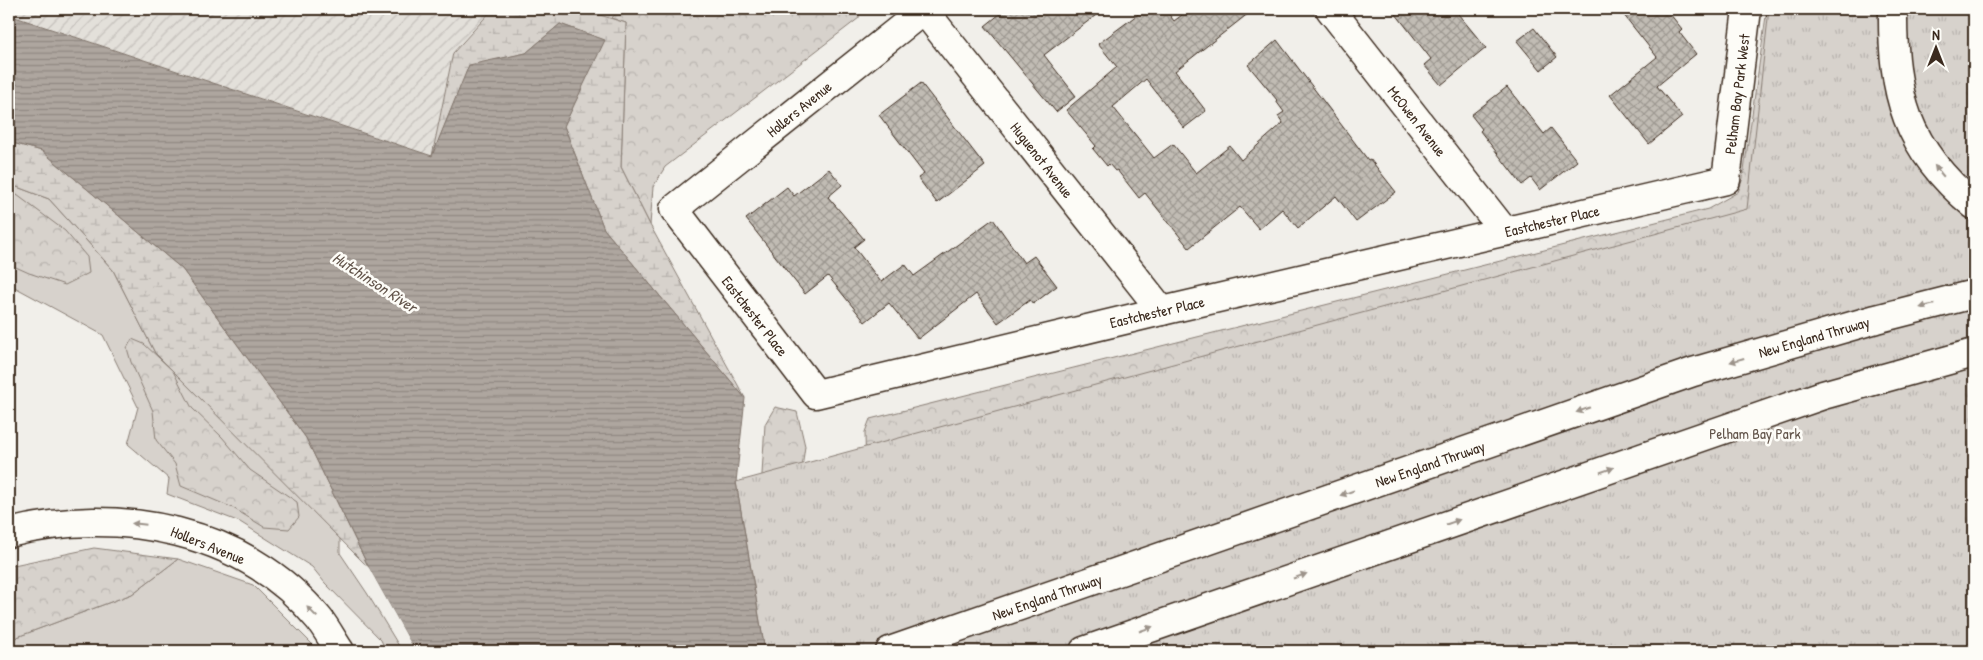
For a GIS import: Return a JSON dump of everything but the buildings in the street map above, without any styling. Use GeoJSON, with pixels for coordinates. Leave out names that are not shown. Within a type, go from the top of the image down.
{"type":"FeatureCollection","features":[{"type":"Feature","properties":{"kind":"main road","name":"Hollers Avenue"},"geometry":{"type":"LineString","coordinates":[[674,209],[924,9]]}},
{"type":"Feature","properties":{"kind":"main road","name":"Huguenot Avenue"},"geometry":{"type":"LineString","coordinates":[[924,9],[1162,310]]}},
{"type":"Feature","properties":{"kind":"main road","name":"McOwen Avenue"},"geometry":{"type":"LineString","coordinates":[[1330,9],[1505,232]]}},
{"type":"Feature","properties":{"kind":"main road"},"geometry":{"type":"LineString","coordinates":[[1893,9],[1893,45],[1896,75],[1905,112],[1930,161],[1955,189],[1974,205]]}},
{"type":"Feature","properties":{"kind":"main road","name":"Pelham Bay Park West"},"geometry":{"type":"LineString","coordinates":[[1726,180],[1746,10]]}},
{"type":"Feature","properties":{"kind":"main road","name":"Eastchester Place"},"geometry":{"type":"LineString","coordinates":[[674,209],[816,394],[1162,310],[1726,180]]}},
{"type":"Feature","properties":{"kind":"main road","name":"New England Thruway"},"geometry":{"type":"LineString","coordinates":[[890,651],[1693,372],[1876,319],[1974,294]]}},
{"type":"Feature","properties":{"kind":"main road"},"geometry":{"type":"LineString","coordinates":[[1084,651],[1823,395],[1974,353]]}},
{"type":"Feature","properties":{"kind":"main road","name":"Hollers Avenue"},"geometry":{"type":"LineString","coordinates":[[9,533],[29,528],[107,521],[157,526],[189,535],[238,555],[266,571],[319,619],[340,651]]}},
{"type":"Feature","properties":{"kind":"shaded area"},"geometry":{"type":"Polygon","coordinates":[[[9,9],[497,9],[492,10],[453,53],[432,156],[9,15],[9,9]]]}},
{"type":"Feature","properties":{"kind":"shaded area"},"geometry":{"type":"Polygon","coordinates":[[[580,9],[623,9],[611,18],[580,9]]]}},
{"type":"Feature","properties":{"kind":"green space"},"geometry":{"type":"Polygon","coordinates":[[[580,9],[626,23],[621,167],[650,225],[745,398],[604,229],[564,126],[604,40],[560,24],[526,53],[469,66],[432,156],[453,53],[492,10],[580,9]]]}},
{"type":"Feature","properties":{"kind":"green space"},"geometry":{"type":"Polygon","coordinates":[[[623,9],[859,9],[859,18],[665,167],[653,187],[650,225],[621,167],[626,23],[611,18],[623,9]]]}},
{"type":"Feature","properties":{"kind":"green space"},"geometry":{"type":"Polygon","coordinates":[[[1767,9],[1842,9],[1809,251],[866,483],[865,432],[870,419],[1708,209],[1738,192],[1743,178],[1767,9]]]}},
{"type":"Feature","properties":{"kind":"green space","name":"Pelham Bay Park"},"geometry":{"type":"Polygon","coordinates":[[[1769,9],[1974,9],[1974,651],[765,651],[736,482],[1747,209],[1769,9]]]}},
{"type":"Feature","properties":{"kind":"green space"},"geometry":{"type":"Polygon","coordinates":[[[9,142],[42,151],[182,269],[306,438],[369,568],[155,353],[113,270],[49,199],[9,184],[9,142]]]}},
{"type":"Feature","properties":{"kind":"green space"},"geometry":{"type":"Polygon","coordinates":[[[9,184],[49,199],[113,270],[155,353],[340,538],[340,553],[402,651],[386,651],[381,640],[325,583],[312,567],[240,522],[167,494],[169,479],[128,444],[138,407],[103,335],[9,284],[9,184]]]}},
{"type":"Feature","properties":{"kind":"green space"},"geometry":{"type":"Polygon","coordinates":[[[9,189],[65,231],[87,257],[89,273],[65,285],[9,264],[9,189]]]}},
{"type":"Feature","properties":{"kind":"green space"},"geometry":{"type":"Polygon","coordinates":[[[132,339],[144,344],[173,371],[192,408],[222,437],[250,470],[297,502],[299,517],[289,529],[264,527],[233,508],[181,486],[175,464],[156,440],[153,411],[131,362],[127,348],[132,339]]]}},
{"type":"Feature","properties":{"kind":"green space"},"geometry":{"type":"Polygon","coordinates":[[[775,407],[797,412],[805,446],[797,506],[760,508],[765,424],[775,407]]]}},
{"type":"Feature","properties":{"kind":"green space"},"geometry":{"type":"Polygon","coordinates":[[[94,548],[178,559],[132,594],[9,640],[9,566],[94,548]]]}},
{"type":"Feature","properties":{"kind":"green space"},"geometry":{"type":"Polygon","coordinates":[[[178,559],[253,585],[319,651],[9,651],[9,640],[132,594],[178,559]]]}},
{"type":"Feature","properties":{"kind":"water","name":"Hutchinson River"},"geometry":{"type":"Polygon","coordinates":[[[9,15],[432,156],[469,65],[526,53],[560,24],[605,40],[564,126],[604,229],[745,398],[736,482],[765,651],[415,651],[369,568],[306,438],[182,269],[42,151],[9,142],[9,15]]]}},
{"type":"Feature","properties":{"kind":"pier"},"geometry":{"type":"Polygon","coordinates":[[[364,562],[369,568],[415,651],[412,651],[364,562]]]}}]}
